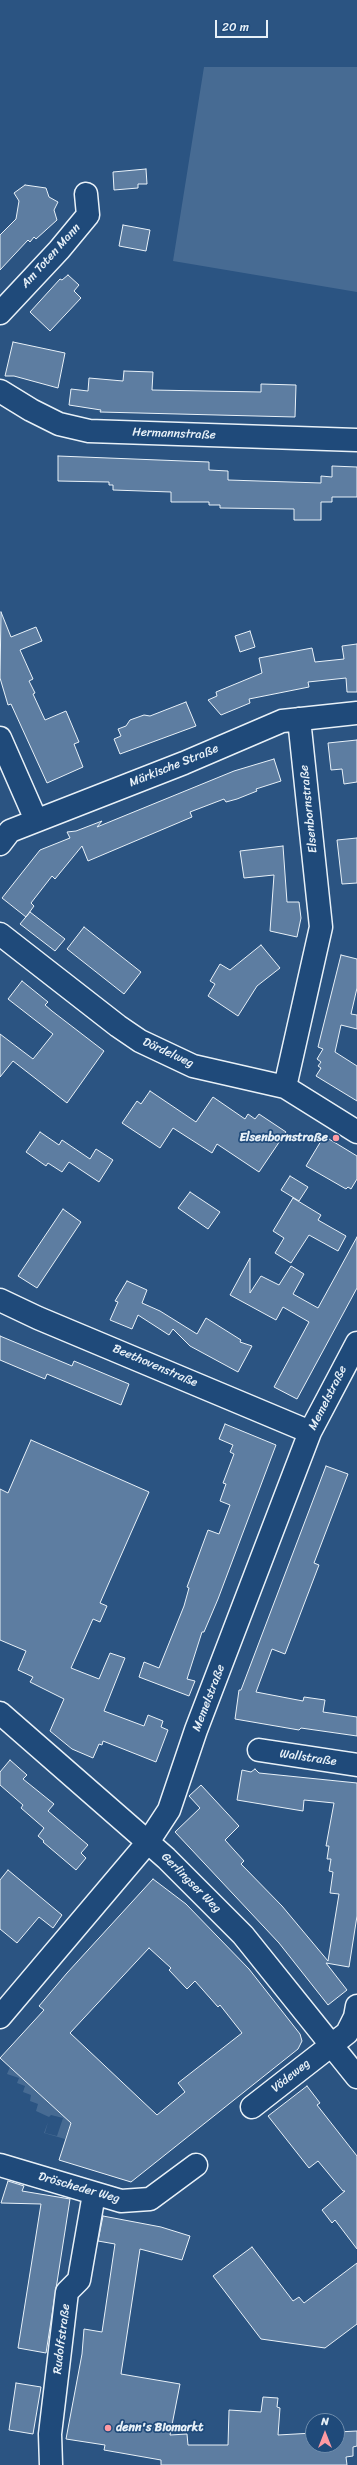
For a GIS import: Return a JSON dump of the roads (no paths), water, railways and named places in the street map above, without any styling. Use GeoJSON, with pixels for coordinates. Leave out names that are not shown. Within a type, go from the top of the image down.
{"type":"FeatureCollection","features":[{"type":"Feature","properties":{"kind":"street","name":"Am Toten Mann"},"geometry":{"type":"LineString","coordinates":[[0,312],[59,250],[88,215],[86,194]]}},
{"type":"Feature","properties":{"kind":"street","name":"Hermannstraße"},"geometry":{"type":"LineString","coordinates":[[0,391],[31,410],[59,424],[89,431],[357,440]]}},
{"type":"Feature","properties":{"kind":"street","name":"Märkische Straße"},"geometry":{"type":"LineString","coordinates":[[0,844],[10,831],[184,763],[282,722],[299,718],[357,712]]}},
{"type":"Feature","properties":{"kind":"street","name":"Elsenbornstraße"},"geometry":{"type":"LineString","coordinates":[[285,1087],[321,927],[299,718]]}},
{"type":"Feature","properties":{"kind":"street"},"geometry":{"type":"LineString","coordinates":[[0,738],[36,820]]}},
{"type":"Feature","properties":{"kind":"street","name":"Dördelweg"},"geometry":{"type":"LineString","coordinates":[[0,934],[118,1026],[140,1040],[193,1066],[285,1087],[357,1132]]}},
{"type":"Feature","properties":{"kind":"street","name":"Beethovenstraße"},"geometry":{"type":"LineString","coordinates":[[0,1300],[38,1318],[310,1432]]}},
{"type":"Feature","properties":{"kind":"street","name":"Memelstraße"},"geometry":{"type":"LineString","coordinates":[[0,2017],[148,1842],[169,1810],[196,1730],[310,1432],[357,1343]]}},
{"type":"Feature","properties":{"kind":"street","name":"Gerlingser Weg"},"geometry":{"type":"LineString","coordinates":[[0,1713],[148,1842],[345,2036],[357,2077]]}},
{"type":"Feature","properties":{"kind":"street","name":"Wallstraße"},"geometry":{"type":"LineString","coordinates":[[259,1750],[357,1765]]}},
{"type":"Feature","properties":{"kind":"street"},"geometry":{"type":"LineString","coordinates":[[345,2036],[355,2017],[357,2006]]}},
{"type":"Feature","properties":{"kind":"street","name":"Vödeweg"},"geometry":{"type":"LineString","coordinates":[[252,2107],[345,2036]]}},
{"type":"Feature","properties":{"kind":"street","name":"Dröscheder Weg"},"geometry":{"type":"LineString","coordinates":[[0,2165],[121,2201],[150,2199],[196,2165]]}},
{"type":"Feature","properties":{"kind":"street","name":"Rudolfstraße"},"geometry":{"type":"LineString","coordinates":[[52,2465],[50,2434],[67,2292],[79,2280],[94,2194]]}},
{"type":"Feature","properties":{"kind":"place","name":"Elsenbornstraße"},"geometry":{"type":"Point","coordinates":[336,1138]}},
{"type":"Feature","properties":{"kind":"place","name":"denn's Biomarkt"},"geometry":{"type":"Point","coordinates":[108,2428]}}]}
